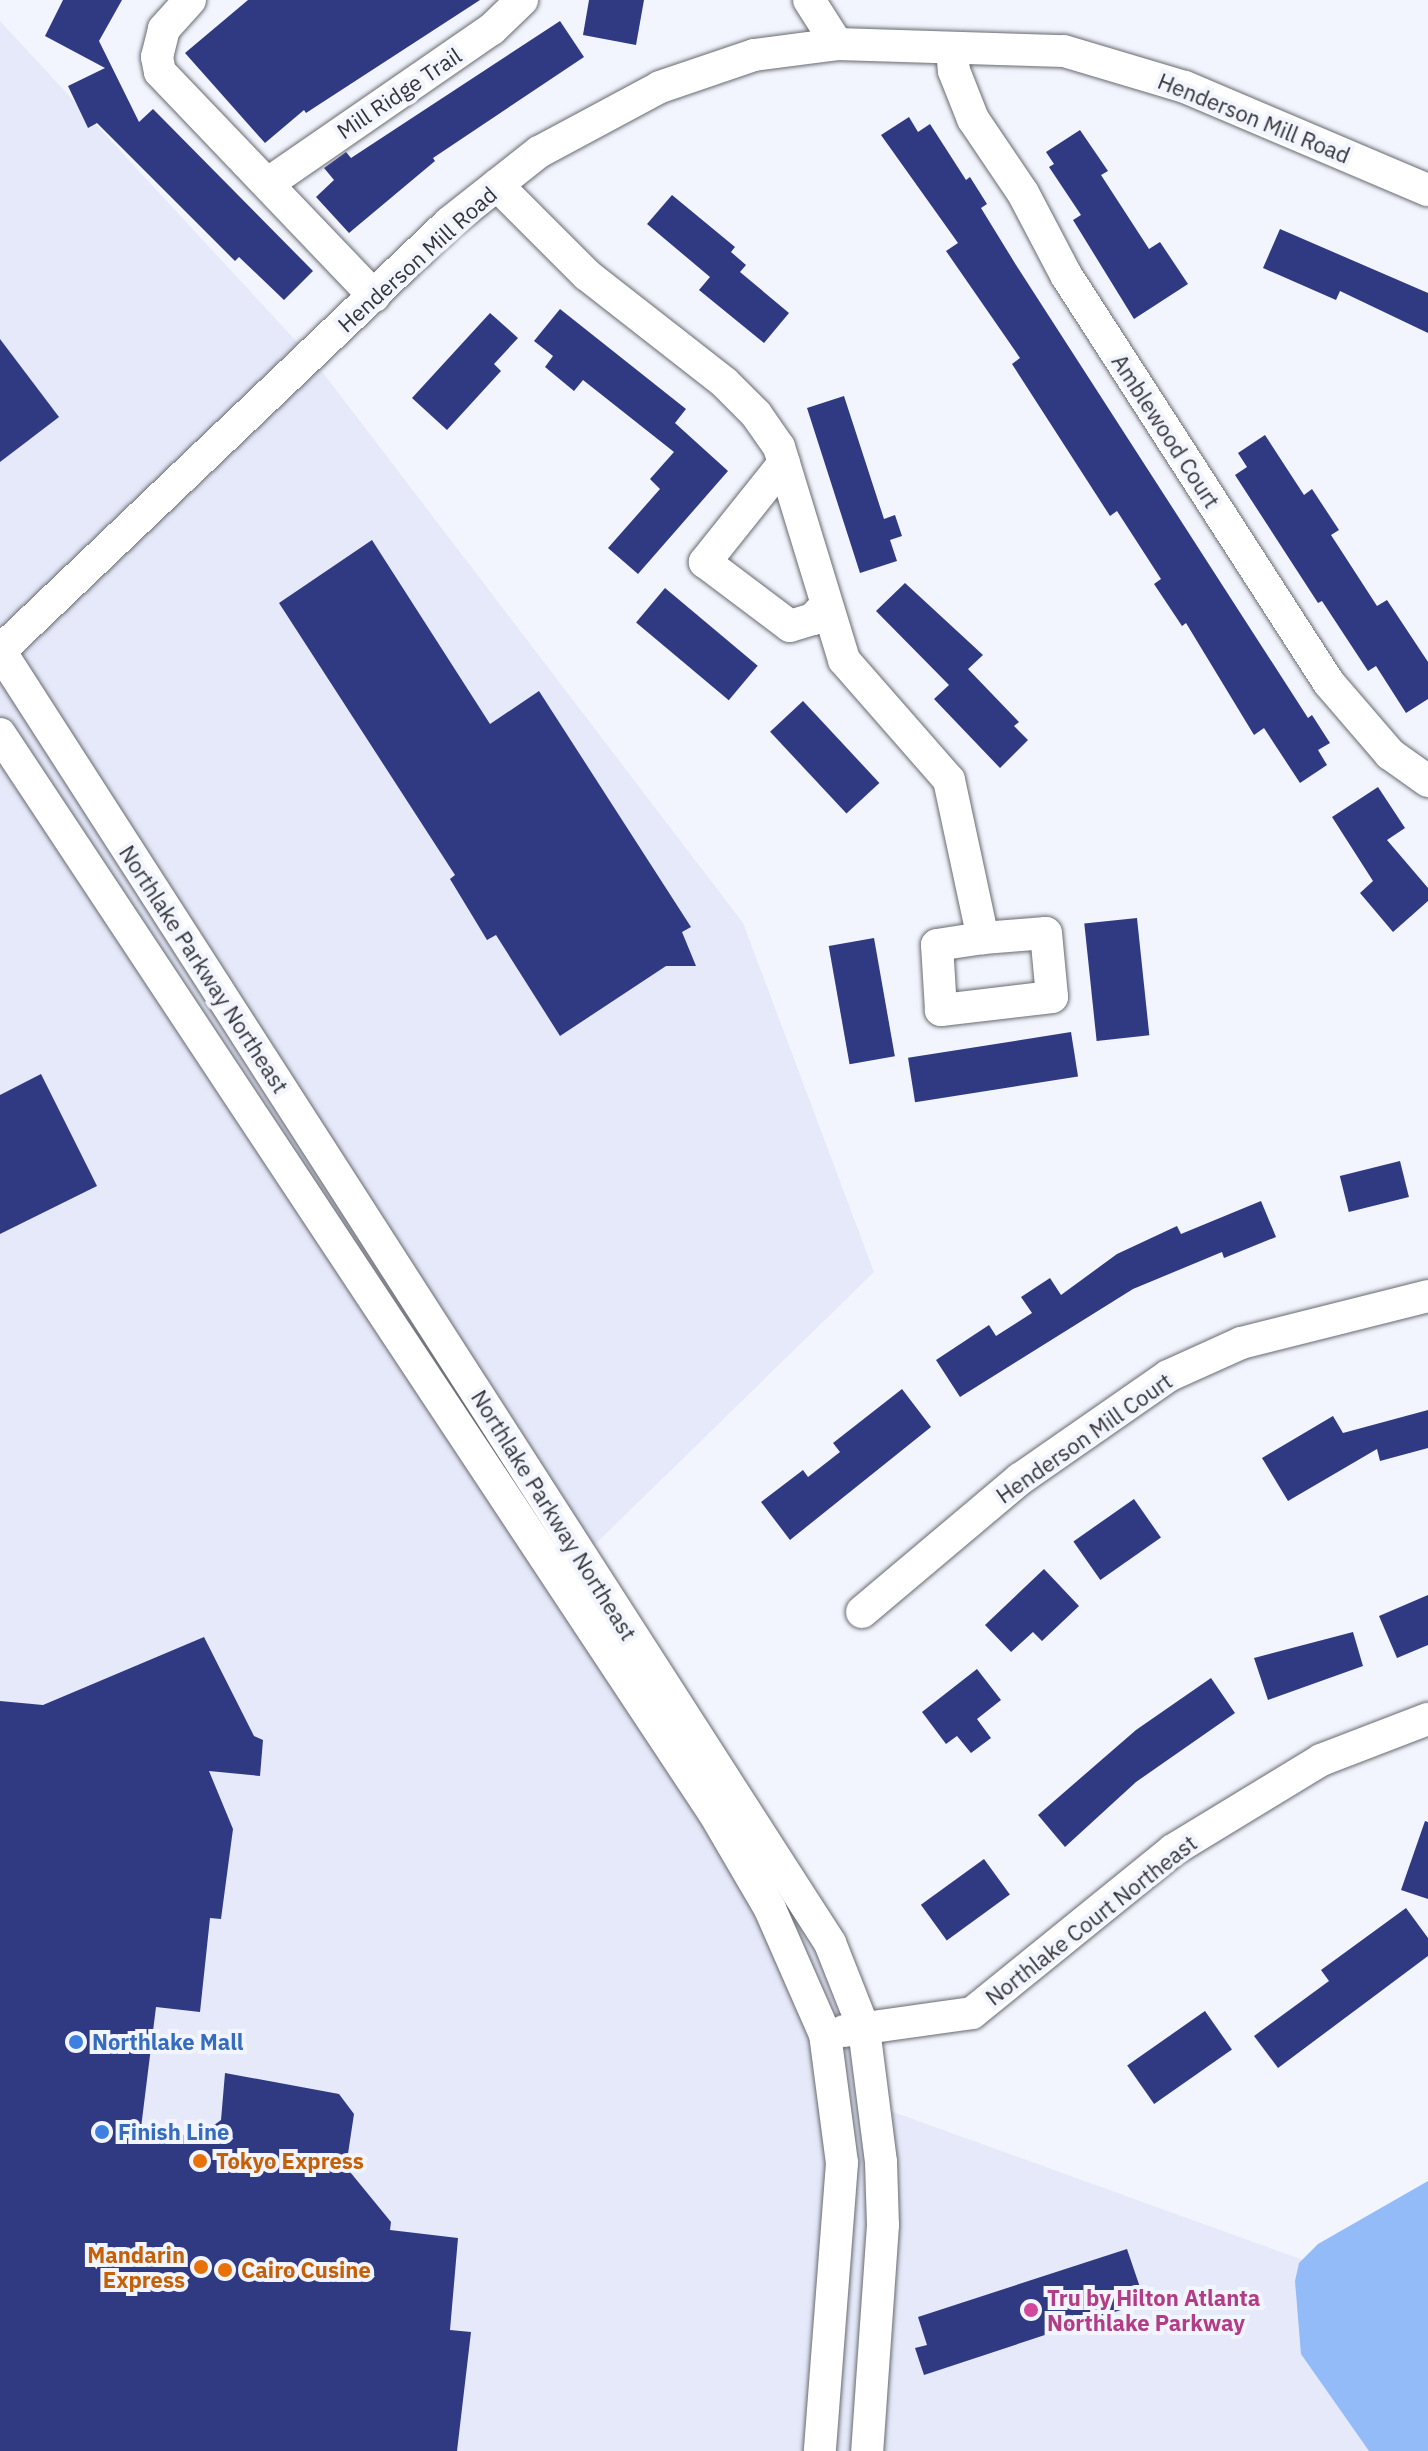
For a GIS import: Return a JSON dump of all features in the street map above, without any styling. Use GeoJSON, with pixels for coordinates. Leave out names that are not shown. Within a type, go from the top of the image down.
{"type":"FeatureCollection","features":[{"type":"Feature","properties":{"kind":"street"},"geometry":{"type":"LineString","coordinates":[[190,0],[164,29],[160,72],[200,118],[270,182],[374,296]]}},
{"type":"Feature","properties":{"kind":"street","name":"Mill Ridge Trail"},"geometry":{"type":"LineString","coordinates":[[270,182],[492,29],[522,0]]}},
{"type":"Feature","properties":{"kind":"street"},"geometry":{"type":"LineString","coordinates":[[809,0],[837,44]]}},
{"type":"Feature","properties":{"kind":"street","name":"Henderson Mill Road"},"geometry":{"type":"LineString","coordinates":[[0,651],[374,296],[497,185],[539,152],[660,87],[754,55],[837,44],[1064,51],[1185,87],[1428,190]]}},
{"type":"Feature","properties":{"kind":"street","name":"Amblewood Court"},"geometry":{"type":"LineString","coordinates":[[952,49],[954,71],[973,119],[1023,193],[1066,275],[1321,670],[1390,754],[1428,781]]}},
{"type":"Feature","properties":{"kind":"street"},"geometry":{"type":"LineString","coordinates":[[497,185],[587,275],[735,393],[763,425],[784,463],[844,660],[949,780],[983,938]]}},
{"type":"Feature","properties":{"kind":"street"},"geometry":{"type":"LineString","coordinates":[[784,463],[705,562],[790,626],[813,619],[826,605]]}},
{"type":"Feature","properties":{"kind":"street","name":"Northlake Parkway Northeast"},"geometry":{"type":"LineString","coordinates":[[0,651],[830,1943],[864,2029],[876,2097],[883,2225],[867,2451]]}},
{"type":"Feature","properties":{"kind":"street","name":"Northlake Parkway Northeast"},"geometry":{"type":"LineString","coordinates":[[0,734],[714,1813],[770,1909],[825,2034],[842,2163],[841,2216],[820,2451]]}},
{"type":"Feature","properties":{"kind":"street","name":"Henderson Mill Court"},"geometry":{"type":"LineString","coordinates":[[862,1612],[1020,1479],[1168,1376],[1241,1343],[1428,1296]]}},
{"type":"Feature","properties":{"kind":"street","name":"Northlake Court Northeast"},"geometry":{"type":"LineString","coordinates":[[825,2034],[972,2013],[1173,1850],[1321,1760],[1428,1719]]}},
{"type":"Feature","properties":{"kind":"shaded area"},"geometry":{"type":"Polygon","coordinates":[[[0,21],[311,357],[743,923],[874,1272],[580,1559],[862,2014],[871,2104],[1331,2270],[1396,2451],[0,2451],[0,21]]]}},
{"type":"Feature","properties":{"kind":"water"},"geometry":{"type":"Polygon","coordinates":[[[1428,2181],[1428,2451],[1369,2451],[1301,2354],[1295,2281],[1299,2263],[1318,2244],[1428,2181]]]}},
{"type":"Feature","properties":{"kind":"building"},"geometry":{"type":"Polygon","coordinates":[[[63,0],[122,0],[99,41],[139,122],[153,109],[313,271],[284,300],[239,257],[235,261],[97,123],[88,128],[68,86],[105,68],[45,36],[63,0]]]}},
{"type":"Feature","properties":{"kind":"building"},"geometry":{"type":"Polygon","coordinates":[[[248,0],[480,0],[306,113],[304,110],[265,143],[185,53],[248,0]]]}},
{"type":"Feature","properties":{"kind":"building"},"geometry":{"type":"Polygon","coordinates":[[[589,0],[644,0],[636,45],[583,35],[589,0]]]}},
{"type":"Feature","properties":{"kind":"building"},"geometry":{"type":"Polygon","coordinates":[[[560,21],[584,57],[433,158],[435,161],[349,233],[316,197],[334,180],[324,168],[346,152],[351,158],[560,21]]]}},
{"type":"Feature","properties":{"kind":"building"},"geometry":{"type":"Polygon","coordinates":[[[909,117],[918,132],[930,124],[966,180],[970,177],[987,204],[981,208],[1016,265],[1308,718],[1312,715],[1330,743],[1318,750],[1327,765],[1300,783],[1264,728],[1254,735],[1186,623],[1182,626],[1154,584],[1161,579],[1117,511],[1110,516],[1012,364],[1020,358],[946,251],[958,243],[881,135],[909,117]]]}},
{"type":"Feature","properties":{"kind":"building"},"geometry":{"type":"Polygon","coordinates":[[[1080,130],[1108,171],[1101,175],[1149,249],[1160,242],[1188,284],[1134,319],[1073,220],[1081,215],[1049,167],[1054,164],[1046,152],[1080,130]]]}},
{"type":"Feature","properties":{"kind":"building"},"geometry":{"type":"Polygon","coordinates":[[[672,195],[735,247],[731,252],[746,265],[740,272],[789,313],[764,343],[699,290],[710,277],[647,224],[672,195]]]}},
{"type":"Feature","properties":{"kind":"building"},"geometry":{"type":"Polygon","coordinates":[[[1280,229],[1428,293],[1428,333],[1340,291],[1336,300],[1263,268],[1280,229]]]}},
{"type":"Feature","properties":{"kind":"building"},"geometry":{"type":"Polygon","coordinates":[[[560,309],[686,409],[675,423],[728,471],[638,574],[608,548],[660,489],[650,479],[674,452],[583,380],[574,391],[545,367],[553,356],[534,341],[560,309]]]}},
{"type":"Feature","properties":{"kind":"building"},"geometry":{"type":"Polygon","coordinates":[[[490,313],[518,338],[494,364],[501,371],[447,430],[412,398],[490,313]]]}},
{"type":"Feature","properties":{"kind":"building"},"geometry":{"type":"Polygon","coordinates":[[[0,339],[59,417],[0,462],[0,339]]]}},
{"type":"Feature","properties":{"kind":"building"},"geometry":{"type":"Polygon","coordinates":[[[844,396],[884,519],[895,515],[902,536],[890,540],[897,561],[860,573],[807,408],[844,396]]]}},
{"type":"Feature","properties":{"kind":"building"},"geometry":{"type":"Polygon","coordinates":[[[1265,435],[1304,495],[1312,489],[1339,530],[1331,535],[1377,606],[1387,600],[1428,662],[1428,699],[1406,713],[1376,666],[1368,671],[1322,601],[1318,603],[1235,475],[1247,467],[1238,453],[1265,435]]]}},
{"type":"Feature","properties":{"kind":"building"},"geometry":{"type":"Polygon","coordinates":[[[372,540],[490,724],[539,691],[691,927],[682,932],[696,966],[666,966],[560,1036],[496,935],[487,940],[450,879],[455,875],[279,603],[372,540]]]}},
{"type":"Feature","properties":{"kind":"building"},"geometry":{"type":"Polygon","coordinates":[[[905,583],[983,655],[968,669],[1019,722],[1014,726],[1028,740],[1000,768],[934,699],[949,685],[876,611],[905,583]]]}},
{"type":"Feature","properties":{"kind":"building"},"geometry":{"type":"Polygon","coordinates":[[[665,588],[758,666],[729,700],[636,622],[665,588]]]}},
{"type":"Feature","properties":{"kind":"building"},"geometry":{"type":"Polygon","coordinates":[[[803,701],[879,783],[846,814],[770,732],[803,701]]]}},
{"type":"Feature","properties":{"kind":"building"},"geometry":{"type":"Polygon","coordinates":[[[1378,787],[1405,828],[1387,840],[1428,888],[1428,901],[1393,932],[1360,893],[1373,881],[1332,817],[1378,787]]]}},
{"type":"Feature","properties":{"kind":"building"},"geometry":{"type":"Polygon","coordinates":[[[1137,918],[1149,1035],[1097,1041],[1084,924],[1137,918]]]}},
{"type":"Feature","properties":{"kind":"building"},"geometry":{"type":"Polygon","coordinates":[[[874,938],[895,1056],[850,1064],[829,946],[874,938]]]}},
{"type":"Feature","properties":{"kind":"building"},"geometry":{"type":"Polygon","coordinates":[[[1071,1032],[1078,1076],[915,1102],[908,1058],[1071,1032]]]}},
{"type":"Feature","properties":{"kind":"building"},"geometry":{"type":"Polygon","coordinates":[[[41,1074],[97,1186],[0,1234],[0,1095],[41,1074]]]}},
{"type":"Feature","properties":{"kind":"building"},"geometry":{"type":"Polygon","coordinates":[[[1400,1161],[1409,1197],[1349,1212],[1340,1176],[1400,1161]]]}},
{"type":"Feature","properties":{"kind":"building"},"geometry":{"type":"Polygon","coordinates":[[[1261,1201],[1276,1237],[1224,1258],[1222,1252],[1133,1289],[960,1397],[936,1360],[989,1325],[996,1336],[1032,1313],[1021,1297],[1050,1278],[1061,1295],[1117,1254],[1177,1226],[1181,1234],[1261,1201]]]}},
{"type":"Feature","properties":{"kind":"building"},"geometry":{"type":"Polygon","coordinates":[[[902,1389],[931,1427],[790,1540],[761,1502],[803,1470],[808,1477],[840,1452],[833,1443],[902,1389]]]}},
{"type":"Feature","properties":{"kind":"building"},"geometry":{"type":"Polygon","coordinates":[[[1428,1410],[1428,1448],[1380,1461],[1377,1449],[1288,1501],[1262,1458],[1333,1416],[1343,1433],[1428,1410]]]}},
{"type":"Feature","properties":{"kind":"building"},"geometry":{"type":"Polygon","coordinates":[[[1134,1499],[1161,1538],[1100,1580],[1073,1541],[1134,1499]]]}},
{"type":"Feature","properties":{"kind":"building"},"geometry":{"type":"Polygon","coordinates":[[[1044,1569],[1079,1606],[1042,1641],[1033,1632],[1011,1652],[985,1625],[1044,1569]]]}},
{"type":"Feature","properties":{"kind":"building"},"geometry":{"type":"Polygon","coordinates":[[[1428,1595],[1428,1645],[1397,1658],[1379,1616],[1428,1595]]]}},
{"type":"Feature","properties":{"kind":"building"},"geometry":{"type":"Polygon","coordinates":[[[1353,1632],[1363,1666],[1268,1700],[1254,1658],[1353,1632]]]}},
{"type":"Feature","properties":{"kind":"building","name":"Northlake Mall"},"geometry":{"type":"Polygon","coordinates":[[[204,1637],[254,1736],[263,1740],[260,1776],[209,1771],[233,1829],[221,1919],[210,1918],[200,2012],[156,2007],[141,2128],[198,2137],[221,2120],[225,2073],[339,2094],[354,2114],[346,2167],[391,2222],[390,2230],[458,2238],[450,2330],[471,2332],[457,2451],[0,2451],[0,1701],[43,1705],[204,1637]]]}},
{"type":"Feature","properties":{"kind":"building"},"geometry":{"type":"Polygon","coordinates":[[[977,1669],[1001,1700],[977,1719],[991,1738],[971,1753],[957,1736],[946,1744],[922,1712],[977,1669]]]}},
{"type":"Feature","properties":{"kind":"building"},"geometry":{"type":"Polygon","coordinates":[[[1211,1678],[1235,1713],[1136,1782],[1065,1847],[1038,1815],[1136,1730],[1211,1678]]]}},
{"type":"Feature","properties":{"kind":"building"},"geometry":{"type":"Polygon","coordinates":[[[1425,1821],[1428,1822],[1428,1899],[1401,1890],[1425,1821]]]}},
{"type":"Feature","properties":{"kind":"building"},"geometry":{"type":"Polygon","coordinates":[[[984,1859],[1010,1895],[947,1940],[921,1905],[984,1859]]]}},
{"type":"Feature","properties":{"kind":"building"},"geometry":{"type":"Polygon","coordinates":[[[1406,1908],[1428,1938],[1428,1956],[1278,2068],[1254,2036],[1329,1981],[1321,1970],[1406,1908]]]}},
{"type":"Feature","properties":{"kind":"building"},"geometry":{"type":"Polygon","coordinates":[[[1205,2011],[1232,2050],[1154,2104],[1127,2065],[1205,2011]]]}},
{"type":"Feature","properties":{"kind":"building","name":"Tru by Hilton Atlanta Northlake Parkway"},"geometry":{"type":"Polygon","coordinates":[[[1127,2249],[1145,2302],[924,2375],[915,2348],[927,2345],[918,2317],[1127,2249]]]}},
{"type":"Feature","properties":{"kind":"place","name":"Northlake Mall"},"geometry":{"type":"Point","coordinates":[76,2042]}},
{"type":"Feature","properties":{"kind":"place","name":"Finish Line"},"geometry":{"type":"Point","coordinates":[102,2132]}},
{"type":"Feature","properties":{"kind":"place","name":"Tokyo Express"},"geometry":{"type":"Point","coordinates":[200,2161]}},
{"type":"Feature","properties":{"kind":"place","name":"Mandarin Express"},"geometry":{"type":"Point","coordinates":[201,2267]}},
{"type":"Feature","properties":{"kind":"place","name":"Cairo Cusine"},"geometry":{"type":"Point","coordinates":[225,2270]}},
{"type":"Feature","properties":{"kind":"place","name":"Tru by Hilton Atlanta Northlake Parkway"},"geometry":{"type":"Point","coordinates":[1031,2310]}}]}
